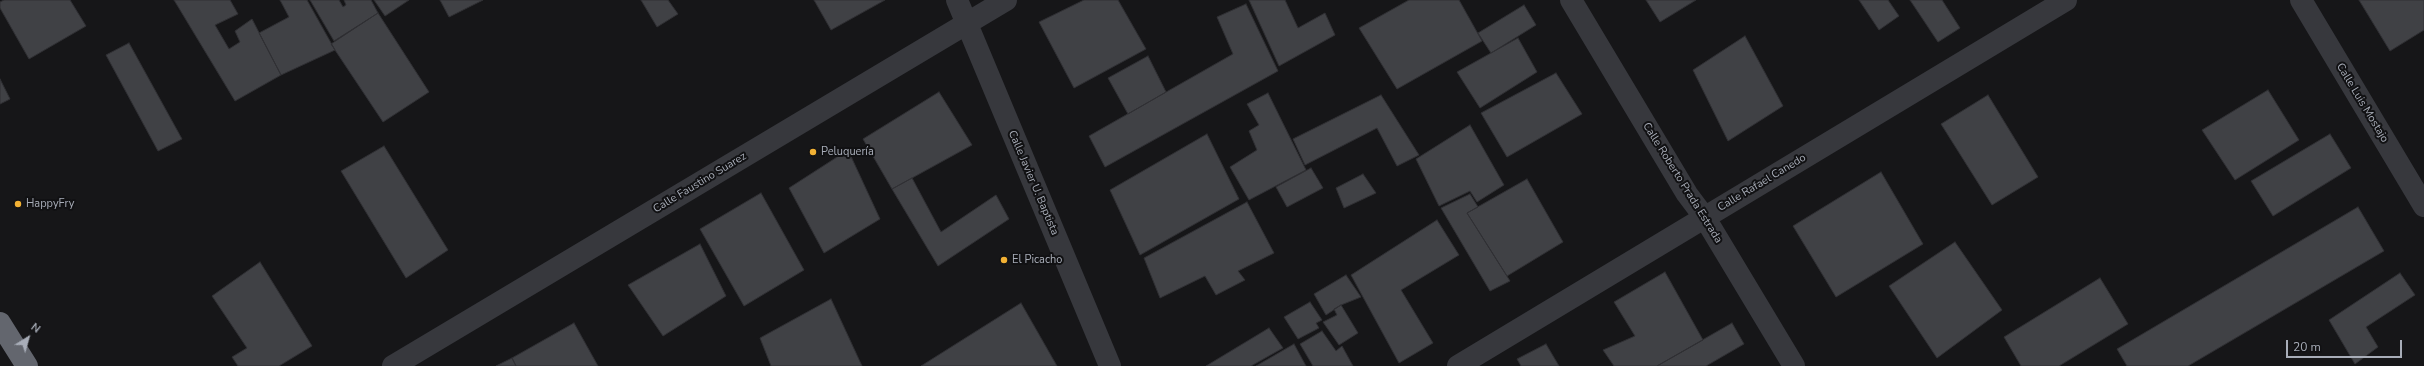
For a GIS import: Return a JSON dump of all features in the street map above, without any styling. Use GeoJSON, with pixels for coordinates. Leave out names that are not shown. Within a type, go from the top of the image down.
{"type":"FeatureCollection","features":[{"type":"Feature","properties":{"kind":"highway"},"geometry":{"type":"LineString","coordinates":[[0,323],[27,366]]}},
{"type":"Feature","properties":{"kind":"street","name":"Calle Javier U. Baptista"},"geometry":{"type":"LineString","coordinates":[[957,0],[1110,366]]}},
{"type":"Feature","properties":{"kind":"street","name":"Calle Faustino Suarez"},"geometry":{"type":"LineString","coordinates":[[393,366],[1006,0]]}},
{"type":"Feature","properties":{"kind":"street","name":"Calle Roberto Prada Estrada"},"geometry":{"type":"LineString","coordinates":[[1571,0],[1687,194],[1705,218],[1794,366]]}},
{"type":"Feature","properties":{"kind":"street","name":"Calle Rafael Canedo"},"geometry":{"type":"LineString","coordinates":[[1458,366],[2066,0]]}},
{"type":"Feature","properties":{"kind":"street","name":"Calle Luis Mostajo"},"geometry":{"type":"LineString","coordinates":[[2301,0],[2424,206]]}},
{"type":"Feature","properties":{"kind":"building"},"geometry":{"type":"Polygon","coordinates":[[[4,0],[70,0],[86,26],[29,59],[0,8],[0,2],[4,0]]]}},
{"type":"Feature","properties":{"kind":"building"},"geometry":{"type":"Polygon","coordinates":[[[174,0],[230,0],[238,14],[215,25],[229,49],[240,42],[235,31],[252,19],[281,75],[235,101],[174,0]]]}},
{"type":"Feature","properties":{"kind":"building"},"geometry":{"type":"Polygon","coordinates":[[[280,0],[307,0],[335,50],[281,75],[259,33],[289,17],[280,0]]]}},
{"type":"Feature","properties":{"kind":"building"},"geometry":{"type":"Polygon","coordinates":[[[310,0],[339,0],[343,7],[346,5],[344,0],[371,0],[378,13],[334,41],[310,0]]]}},
{"type":"Feature","properties":{"kind":"building"},"geometry":{"type":"Polygon","coordinates":[[[374,0],[409,0],[385,16],[374,0]]]}},
{"type":"Feature","properties":{"kind":"building"},"geometry":{"type":"Polygon","coordinates":[[[440,0],[483,0],[449,17],[440,0]]]}},
{"type":"Feature","properties":{"kind":"building"},"geometry":{"type":"Polygon","coordinates":[[[641,0],[668,0],[678,14],[657,27],[641,0]]]}},
{"type":"Feature","properties":{"kind":"building"},"geometry":{"type":"Polygon","coordinates":[[[814,0],[885,0],[831,30],[814,0]]]}},
{"type":"Feature","properties":{"kind":"building"},"geometry":{"type":"Polygon","coordinates":[[[1084,0],[1118,0],[1146,49],[1074,88],[1039,22],[1084,0]]]}},
{"type":"Feature","properties":{"kind":"building"},"geometry":{"type":"Polygon","coordinates":[[[1249,0],[1285,0],[1298,28],[1325,13],[1335,35],[1279,66],[1249,0]]]}},
{"type":"Feature","properties":{"kind":"building"},"geometry":{"type":"Polygon","coordinates":[[[1409,0],[1459,0],[1482,41],[1397,89],[1359,28],[1409,0]]]}},
{"type":"Feature","properties":{"kind":"building"},"geometry":{"type":"Polygon","coordinates":[[[1646,0],[1696,0],[1660,22],[1646,0]]]}},
{"type":"Feature","properties":{"kind":"building"},"geometry":{"type":"Polygon","coordinates":[[[1859,0],[1888,0],[1899,16],[1879,30],[1859,0]]]}},
{"type":"Feature","properties":{"kind":"building"},"geometry":{"type":"Polygon","coordinates":[[[1910,0],[1942,0],[1960,28],[1938,42],[1910,0]]]}},
{"type":"Feature","properties":{"kind":"building"},"geometry":{"type":"Polygon","coordinates":[[[2359,0],[2424,0],[2424,30],[2390,51],[2359,0]]]}},
{"type":"Feature","properties":{"kind":"building"},"geometry":{"type":"Polygon","coordinates":[[[1246,4],[1278,71],[1105,167],[1089,136],[1233,54],[1217,17],[1246,4]]]}},
{"type":"Feature","properties":{"kind":"building"},"geometry":{"type":"Polygon","coordinates":[[[1524,5],[1536,25],[1491,53],[1478,33],[1524,5]]]}},
{"type":"Feature","properties":{"kind":"building"},"geometry":{"type":"Polygon","coordinates":[[[378,13],[429,92],[383,122],[331,44],[378,13]]]}},
{"type":"Feature","properties":{"kind":"building"},"geometry":{"type":"Polygon","coordinates":[[[1745,36],[1783,106],[1728,141],[1693,70],[1745,36]]]}},
{"type":"Feature","properties":{"kind":"building"},"geometry":{"type":"Polygon","coordinates":[[[1518,38],[1537,72],[1480,108],[1457,72],[1518,38]]]}},
{"type":"Feature","properties":{"kind":"building"},"geometry":{"type":"Polygon","coordinates":[[[129,43],[182,139],[158,151],[106,55],[129,43]]]}},
{"type":"Feature","properties":{"kind":"building"},"geometry":{"type":"Polygon","coordinates":[[[1148,56],[1166,92],[1128,114],[1108,78],[1148,56]]]}},
{"type":"Feature","properties":{"kind":"building"},"geometry":{"type":"Polygon","coordinates":[[[1556,73],[1582,114],[1507,157],[1481,113],[1556,73]]]}},
{"type":"Feature","properties":{"kind":"building"},"geometry":{"type":"Polygon","coordinates":[[[0,79],[10,99],[0,104],[0,79]]]}},
{"type":"Feature","properties":{"kind":"building"},"geometry":{"type":"Polygon","coordinates":[[[2268,90],[2299,140],[2235,180],[2202,130],[2268,90]]]}},
{"type":"Feature","properties":{"kind":"building"},"geometry":{"type":"Polygon","coordinates":[[[939,92],[972,145],[892,189],[863,139],[939,92]]]}},
{"type":"Feature","properties":{"kind":"building"},"geometry":{"type":"Polygon","coordinates":[[[1268,93],[1306,170],[1249,200],[1230,167],[1257,150],[1249,131],[1259,125],[1247,104],[1268,93]]]}},
{"type":"Feature","properties":{"kind":"building"},"geometry":{"type":"Polygon","coordinates":[[[1381,95],[1419,155],[1397,166],[1377,128],[1305,165],[1293,139],[1381,95]]]}},
{"type":"Feature","properties":{"kind":"building"},"geometry":{"type":"Polygon","coordinates":[[[1988,95],[2038,177],[1992,205],[1941,124],[1988,95]]]}},
{"type":"Feature","properties":{"kind":"building"},"geometry":{"type":"Polygon","coordinates":[[[1470,125],[1504,185],[1477,202],[1470,191],[1439,206],[1416,159],[1470,125]]]}},
{"type":"Feature","properties":{"kind":"building"},"geometry":{"type":"Polygon","coordinates":[[[1207,134],[1239,199],[1140,255],[1110,190],[1207,134]]]}},
{"type":"Feature","properties":{"kind":"building"},"geometry":{"type":"Polygon","coordinates":[[[2330,134],[2351,168],[2273,216],[2251,181],[2330,134]]]}},
{"type":"Feature","properties":{"kind":"building"},"geometry":{"type":"Polygon","coordinates":[[[384,146],[448,250],[406,278],[341,171],[384,146]]]}},
{"type":"Feature","properties":{"kind":"building"},"geometry":{"type":"Polygon","coordinates":[[[848,150],[880,219],[824,253],[789,188],[848,150]]]}},
{"type":"Feature","properties":{"kind":"building"},"geometry":{"type":"Polygon","coordinates":[[[1311,168],[1323,188],[1287,207],[1276,187],[1311,168]]]}},
{"type":"Feature","properties":{"kind":"building"},"geometry":{"type":"Polygon","coordinates":[[[1881,172],[1923,244],[1836,297],[1793,226],[1881,172]]]}},
{"type":"Feature","properties":{"kind":"building"},"geometry":{"type":"Polygon","coordinates":[[[1363,174],[1376,193],[1344,208],[1336,188],[1363,174]]]}},
{"type":"Feature","properties":{"kind":"building"},"geometry":{"type":"Polygon","coordinates":[[[912,178],[941,232],[996,195],[1009,219],[938,266],[892,189],[912,178]]]}},
{"type":"Feature","properties":{"kind":"building"},"geometry":{"type":"Polygon","coordinates":[[[1527,179],[1563,242],[1507,276],[1467,213],[1527,179]]]}},
{"type":"Feature","properties":{"kind":"building"},"geometry":{"type":"Polygon","coordinates":[[[761,193],[804,270],[744,306],[700,229],[761,193]]]}},
{"type":"Feature","properties":{"kind":"building"},"geometry":{"type":"Polygon","coordinates":[[[1470,194],[1478,207],[1467,213],[1510,281],[1490,291],[1441,208],[1470,194]]]}},
{"type":"Feature","properties":{"kind":"building"},"geometry":{"type":"Polygon","coordinates":[[[1247,202],[1274,253],[1238,271],[1245,280],[1216,295],[1205,276],[1160,298],[1144,258],[1247,202]]]}},
{"type":"Feature","properties":{"kind":"building"},"geometry":{"type":"Polygon","coordinates":[[[2358,207],[2384,251],[2188,366],[2127,366],[2117,349],[2358,207]]]}},
{"type":"Feature","properties":{"kind":"building"},"geometry":{"type":"Polygon","coordinates":[[[1437,220],[1459,255],[1401,290],[1433,343],[1399,363],[1351,275],[1437,220]]]}},
{"type":"Feature","properties":{"kind":"building"},"geometry":{"type":"Polygon","coordinates":[[[1955,242],[2002,310],[1937,358],[1889,286],[1955,242]]]}},
{"type":"Feature","properties":{"kind":"building"},"geometry":{"type":"Polygon","coordinates":[[[700,244],[726,296],[663,336],[628,285],[700,244]]]}},
{"type":"Feature","properties":{"kind":"building"},"geometry":{"type":"Polygon","coordinates":[[[260,262],[312,346],[279,366],[238,366],[232,357],[247,348],[212,296],[260,262]]]}},
{"type":"Feature","properties":{"kind":"building"},"geometry":{"type":"Polygon","coordinates":[[[1665,272],[1703,340],[1657,366],[1614,366],[1603,350],[1635,336],[1614,302],[1665,272]]]}},
{"type":"Feature","properties":{"kind":"building"},"geometry":{"type":"Polygon","coordinates":[[[2400,273],[2415,295],[2366,327],[2378,347],[2355,364],[2329,320],[2400,273]]]}},
{"type":"Feature","properties":{"kind":"building"},"geometry":{"type":"Polygon","coordinates":[[[1346,275],[1361,297],[1341,305],[1326,315],[1314,294],[1346,275]]]}},
{"type":"Feature","properties":{"kind":"building"},"geometry":{"type":"Polygon","coordinates":[[[2100,278],[2128,324],[2059,366],[2021,366],[2004,337],[2100,278]]]}},
{"type":"Feature","properties":{"kind":"building"},"geometry":{"type":"Polygon","coordinates":[[[831,299],[862,366],[771,366],[760,338],[831,299]]]}},
{"type":"Feature","properties":{"kind":"building"},"geometry":{"type":"Polygon","coordinates":[[[1310,302],[1322,320],[1316,323],[1319,328],[1298,339],[1284,317],[1310,302]]]}},
{"type":"Feature","properties":{"kind":"building"},"geometry":{"type":"Polygon","coordinates":[[[1021,303],[1057,366],[921,366],[1021,303]]]}},
{"type":"Feature","properties":{"kind":"building"},"geometry":{"type":"Polygon","coordinates":[[[1341,305],[1358,333],[1339,345],[1323,322],[1337,315],[1334,309],[1341,305]]]}},
{"type":"Feature","properties":{"kind":"building"},"geometry":{"type":"Polygon","coordinates":[[[574,323],[598,366],[516,366],[512,358],[574,323]]]}},
{"type":"Feature","properties":{"kind":"building"},"geometry":{"type":"Polygon","coordinates":[[[1732,323],[1744,344],[1706,366],[1657,366],[1732,323]]]}},
{"type":"Feature","properties":{"kind":"building"},"geometry":{"type":"Polygon","coordinates":[[[1269,328],[1283,348],[1251,366],[1206,366],[1269,328]]]}},
{"type":"Feature","properties":{"kind":"building"},"geometry":{"type":"Polygon","coordinates":[[[1322,331],[1336,351],[1342,346],[1353,366],[1313,366],[1300,344],[1322,331]]]}},
{"type":"Feature","properties":{"kind":"building"},"geometry":{"type":"Polygon","coordinates":[[[1294,344],[1306,366],[1256,366],[1294,344]]]}},
{"type":"Feature","properties":{"kind":"building"},"geometry":{"type":"Polygon","coordinates":[[[1546,344],[1559,366],[1521,366],[1517,359],[1546,344]]]}},
{"type":"Feature","properties":{"kind":"building"},"geometry":{"type":"Polygon","coordinates":[[[512,358],[516,366],[496,366],[512,358]]]}},
{"type":"Feature","properties":{"kind":"place","name":"Peluquería"},"geometry":{"type":"Point","coordinates":[813,152]}},
{"type":"Feature","properties":{"kind":"place","name":"HappyFry"},"geometry":{"type":"Point","coordinates":[18,204]}},
{"type":"Feature","properties":{"kind":"place","name":"El Picacho"},"geometry":{"type":"Point","coordinates":[1004,260]}}]}
